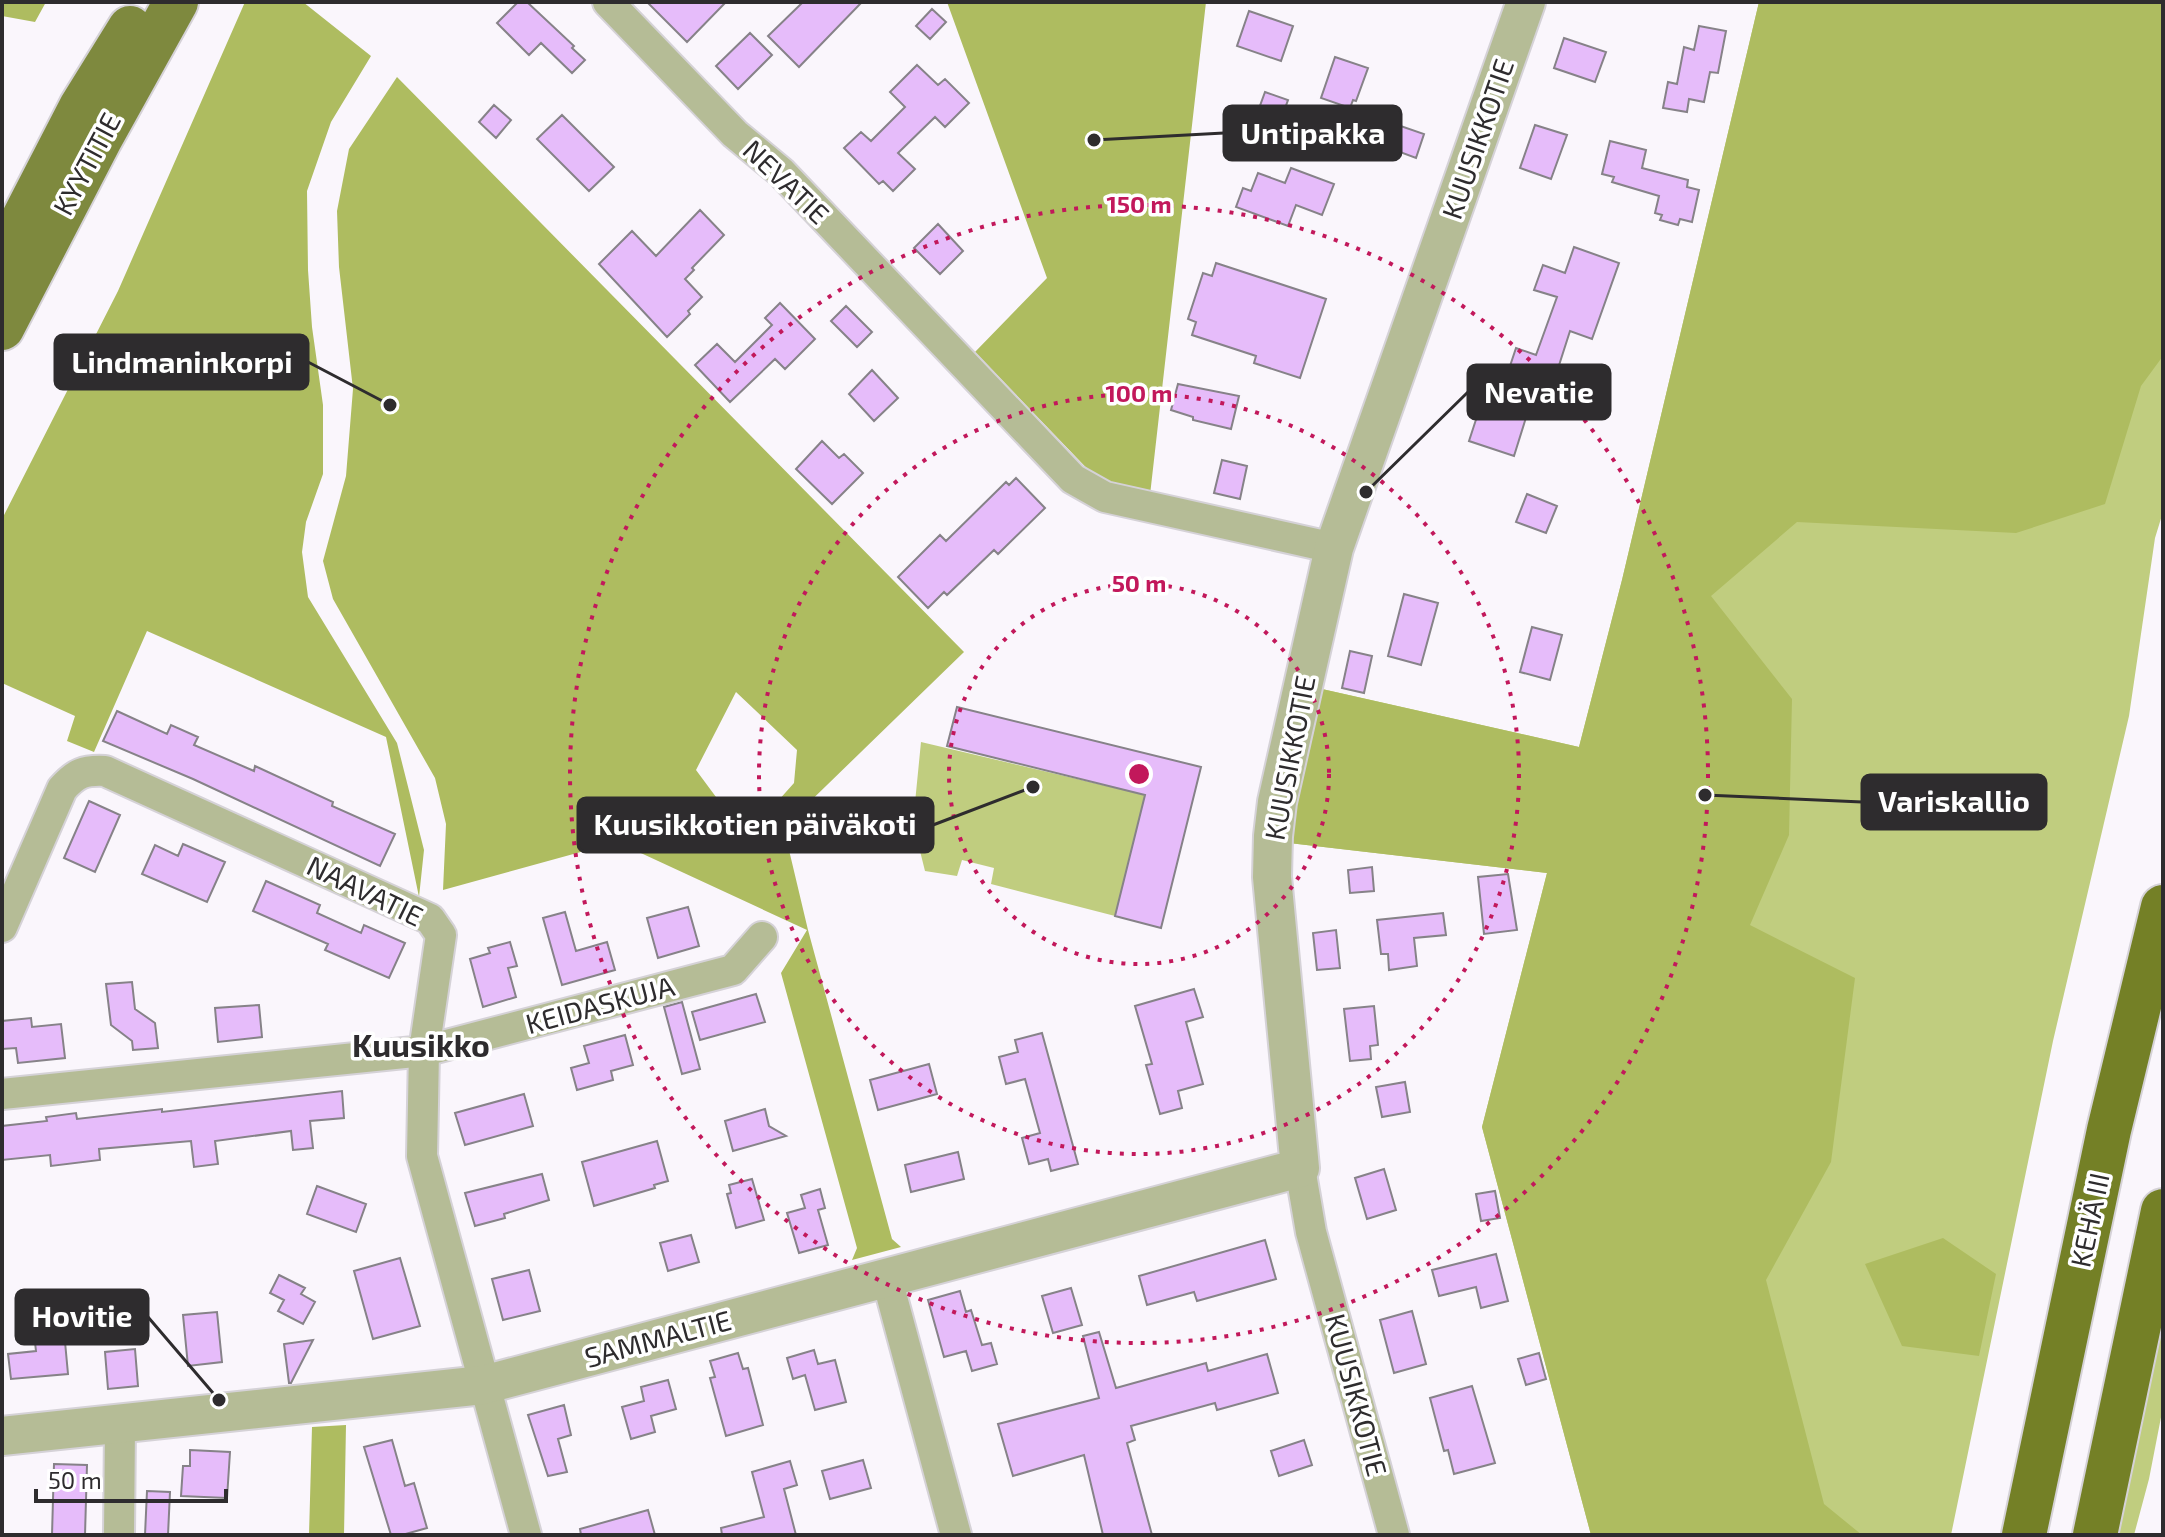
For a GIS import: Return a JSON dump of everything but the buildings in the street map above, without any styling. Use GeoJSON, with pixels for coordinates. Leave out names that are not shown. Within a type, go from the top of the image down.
{"type":"FeatureCollection","features":[{"type":"Feature","properties":{"kind":"highway","name":"KEHÄ III"},"geometry":{"type":"LineString","coordinates":[[2024,1535],[2109,1130],[2163,907]]}},
{"type":"Feature","properties":{"kind":"highway"},"geometry":{"type":"LineString","coordinates":[[2095,1535],[2163,1211]]}},
{"type":"Feature","properties":{"kind":"main road","name":"KYYTITIE"},"geometry":{"type":"LineString","coordinates":[[2,260],[81,107],[145,2]]}},
{"type":"Feature","properties":{"kind":"main road","name":"KYYTITIE"},"geometry":{"type":"LineString","coordinates":[[2,328],[100,139],[176,2]]}},
{"type":"Feature","properties":{"kind":"street","name":"NEVATIE"},"geometry":{"type":"LineString","coordinates":[[608,2],[735,134],[781,172],[1073,479],[1105,497],[1334,548]]}},
{"type":"Feature","properties":{"kind":"street","name":"KUUSIKKOTIE"},"geometry":{"type":"LineString","coordinates":[[1394,1535],[1311,1232],[1300,1168],[1273,892],[1273,836],[1289,746],[1334,548],[1526,2]]}},
{"type":"Feature","properties":{"kind":"street","name":"NAAVATIE"},"geometry":{"type":"LineString","coordinates":[[2,927],[62,789],[72,777],[85,770],[105,771],[430,919],[441,935],[424,1051],[422,1156],[526,1535]]}},
{"type":"Feature","properties":{"kind":"street","name":"KEIDASKUJA"},"geometry":{"type":"LineString","coordinates":[[424,1051],[733,970],[762,937]]}},
{"type":"Feature","properties":{"kind":"street"},"geometry":{"type":"LineString","coordinates":[[2,1094],[424,1051]]}},
{"type":"Feature","properties":{"kind":"street","name":"SAMMALTIE"},"geometry":{"type":"LineString","coordinates":[[2,1436],[483,1385],[1300,1168]]}},
{"type":"Feature","properties":{"kind":"street"},"geometry":{"type":"LineString","coordinates":[[887,1279],[956,1535]]}},
{"type":"Feature","properties":{"kind":"street"},"geometry":{"type":"LineString","coordinates":[[119,1535],[120,1425]]}},
{"type":"Feature","properties":{"kind":"green space"},"geometry":{"type":"Polygon","coordinates":[[[2,2],[46,2],[35,22],[2,16],[2,2]]]}},
{"type":"Feature","properties":{"kind":"green space"},"geometry":{"type":"Polygon","coordinates":[[[245,2],[303,2],[371,56],[331,122],[307,191],[312,327],[323,405],[323,474],[306,522],[302,552],[308,597],[397,743],[424,850],[419,897],[386,737],[147,631],[94,752],[67,741],[75,716],[2,683],[2,519],[118,291],[245,2]]]}},
{"type":"Feature","properties":{"kind":"green space"},"geometry":{"type":"Polygon","coordinates":[[[947,2],[1206,2],[1150,495],[1099,481],[975,352],[1047,278],[947,2]]]}},
{"type":"Feature","properties":{"kind":"green space"},"geometry":{"type":"Polygon","coordinates":[[[1759,2],[2163,2],[2163,512],[2155,538],[2129,716],[2053,1041],[1951,1535],[1591,1535],[1482,1127],[1547,873],[1289,843],[1322,689],[1579,747],[1622,580],[1759,2]]]}},
{"type":"Feature","properties":{"kind":"green space"},"geometry":{"type":"Polygon","coordinates":[[[1759,2],[2163,2],[2163,356],[2141,386],[2105,504],[2016,533],[1797,522],[1711,596],[1792,699],[1789,835],[1750,925],[1855,978],[1831,1162],[1766,1280],[1824,1504],[1862,1535],[1591,1535],[1482,1127],[1547,873],[1289,843],[1322,689],[1579,747],[1622,580],[1759,2]]]}},
{"type":"Feature","properties":{"kind":"green space"},"geometry":{"type":"Polygon","coordinates":[[[397,77],[964,652],[792,819],[769,811],[794,783],[797,750],[736,692],[696,770],[716,797],[714,823],[789,850],[892,1239],[901,1247],[852,1260],[857,1248],[781,973],[807,930],[617,842],[443,890],[446,824],[435,778],[333,599],[323,561],[346,476],[353,389],[339,267],[337,211],[349,149],[397,77]]]}},
{"type":"Feature","properties":{"kind":"green space"},"geometry":{"type":"Polygon","coordinates":[[[921,742],[1145,795],[1115,916],[991,884],[994,868],[962,860],[957,876],[925,871],[913,823],[921,742]]]}},
{"type":"Feature","properties":{"kind":"green space"},"geometry":{"type":"Polygon","coordinates":[[[1943,1238],[1996,1274],[1979,1356],[1902,1346],[1865,1264],[1943,1238]]]}},
{"type":"Feature","properties":{"kind":"green space"},"geometry":{"type":"Polygon","coordinates":[[[2163,1316],[2163,1407],[2149,1479],[2134,1535],[2118,1535],[2163,1316]]]}},
{"type":"Feature","properties":{"kind":"green space"},"geometry":{"type":"Polygon","coordinates":[[[346,1425],[344,1535],[309,1535],[312,1427],[346,1425]]]}},
{"type":"Feature","properties":{"kind":"place","name":"Untipakka"},"geometry":{"type":"Point","coordinates":[1094,140]}},
{"type":"Feature","properties":{"kind":"place","name":"Lindmaninkorpi"},"geometry":{"type":"Point","coordinates":[390,405]}},
{"type":"Feature","properties":{"kind":"place","name":"Nevatie"},"geometry":{"type":"Point","coordinates":[1366,492]}},
{"type":"Feature","properties":{"kind":"place","name":"Kuusikkotien päiväkoti"},"geometry":{"type":"Point","coordinates":[1033,787]}},
{"type":"Feature","properties":{"kind":"place","name":"Variskallio"},"geometry":{"type":"Point","coordinates":[1705,795]}},
{"type":"Feature","properties":{"kind":"place","name":"Hovitie"},"geometry":{"type":"Point","coordinates":[219,1400]}},
{"type":"Feature","properties":{"kind":"district","name":"Kuusikko"},"geometry":{"type":"Point","coordinates":[421,1046]}}]}
